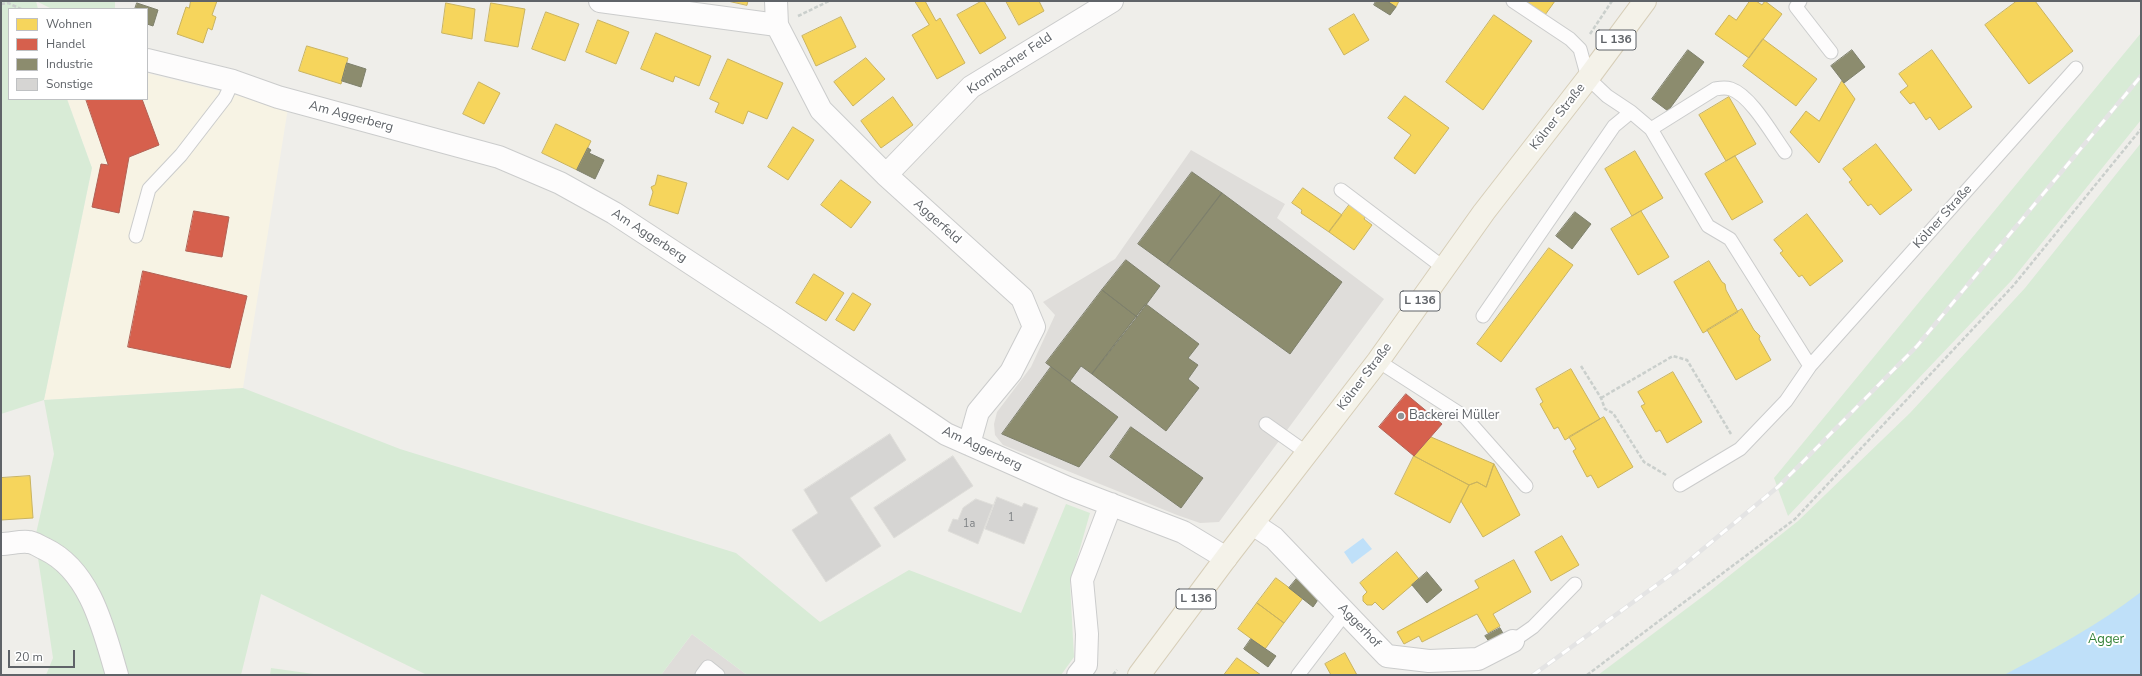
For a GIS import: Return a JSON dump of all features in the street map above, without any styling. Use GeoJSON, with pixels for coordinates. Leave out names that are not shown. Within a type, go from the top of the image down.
{"type":"FeatureCollection","features":[{"type":"Feature","properties":{"kind":"main road","name":"Kölner Straße"},"geometry":{"type":"LineString","coordinates":[[1139,675],[1226,558],[1378,361],[1484,212],[1588,78],[1645,1]]}},
{"type":"Feature","properties":{"kind":"street"},"geometry":{"type":"LineString","coordinates":[[600,1],[778,26]]}},
{"type":"Feature","properties":{"kind":"street","name":"Aggerfeld"},"geometry":{"type":"LineString","coordinates":[[776,1],[778,26],[822,110],[886,175],[1022,298],[1034,327],[1011,372],[978,412],[969,444]]}},
{"type":"Feature","properties":{"kind":"street","name":"Krombacher Feld"},"geometry":{"type":"LineString","coordinates":[[886,175],[971,87],[1112,1]]}},
{"type":"Feature","properties":{"kind":"street","name":"Am Aggerberg"},"geometry":{"type":"LineString","coordinates":[[148,60],[233,81],[278,97],[499,157],[560,183],[627,222],[776,319],[946,434],[1068,488],[1183,532],[1226,558]]}},
{"type":"Feature","properties":{"kind":"street"},"geometry":{"type":"LineString","coordinates":[[1078,675],[1086,665],[1087,634],[1082,580],[1110,504]]}},
{"type":"Feature","properties":{"kind":"street","name":"Aggerhof"},"geometry":{"type":"LineString","coordinates":[[1253,524],[1274,538],[1387,656],[1430,661],[1478,659],[1513,641]]}},
{"type":"Feature","properties":{"kind":"street"},"geometry":{"type":"LineString","coordinates":[[1,544],[30,542],[56,555],[71,569],[88,595],[103,629],[116,675]]}},
{"type":"Feature","properties":{"kind":"lane"},"geometry":{"type":"LineString","coordinates":[[1512,1],[1570,39],[1580,49],[1588,78]]}},
{"type":"Feature","properties":{"kind":"lane"},"geometry":{"type":"LineString","coordinates":[[1796,3],[1831,52]]}},
{"type":"Feature","properties":{"kind":"lane","name":"Kölner Straße"},"geometry":{"type":"LineString","coordinates":[[1680,485],[1740,449],[1786,401],[1810,366],[2076,68]]}},
{"type":"Feature","properties":{"kind":"lane","name":"Kölner Straße"},"geometry":{"type":"LineString","coordinates":[[1588,78],[1607,96],[1631,112],[1651,129],[1708,226],[1730,239],[1810,366]]}},
{"type":"Feature","properties":{"kind":"lane"},"geometry":{"type":"LineString","coordinates":[[136,236],[149,189],[181,155],[225,98],[233,81]]}},
{"type":"Feature","properties":{"kind":"lane"},"geometry":{"type":"LineString","coordinates":[[1651,129],[1716,89],[1724,87],[1732,89],[1750,104],[1785,152]]}},
{"type":"Feature","properties":{"kind":"lane"},"geometry":{"type":"LineString","coordinates":[[1483,316],[1614,126],[1631,112]]}},
{"type":"Feature","properties":{"kind":"lane"},"geometry":{"type":"LineString","coordinates":[[1341,190],[1444,268]]}},
{"type":"Feature","properties":{"kind":"lane"},"geometry":{"type":"LineString","coordinates":[[1378,361],[1465,417],[1526,486]]}},
{"type":"Feature","properties":{"kind":"lane"},"geometry":{"type":"LineString","coordinates":[[1266,424],[1307,453]]}},
{"type":"Feature","properties":{"kind":"lane"},"geometry":{"type":"LineString","coordinates":[[1513,641],[1533,627],[1575,584]]}},
{"type":"Feature","properties":{"kind":"lane"},"geometry":{"type":"LineString","coordinates":[[1298,675],[1346,612]]}},
{"type":"Feature","properties":{"kind":"lane"},"geometry":{"type":"LineString","coordinates":[[702,675],[708,667],[718,675]]}},
{"type":"Feature","properties":{"kind":"path"},"geometry":{"type":"LineString","coordinates":[[778,26],[830,1]]}},
{"type":"Feature","properties":{"kind":"path"},"geometry":{"type":"LineString","coordinates":[[1580,49],[1612,1]]}},
{"type":"Feature","properties":{"kind":"path"},"geometry":{"type":"LineString","coordinates":[[1,4],[8,3],[19,8]]}},
{"type":"Feature","properties":{"kind":"path"},"geometry":{"type":"LineString","coordinates":[[1587,675],[1795,518],[2014,286],[2141,128]]}},
{"type":"Feature","properties":{"kind":"path"},"geometry":{"type":"LineString","coordinates":[[1601,398],[1673,356],[1686,360],[1740,449]]}},
{"type":"Feature","properties":{"kind":"path"},"geometry":{"type":"LineString","coordinates":[[1581,366],[1601,398],[1605,409],[1613,413],[1644,462],[1680,485]]}},
{"type":"Feature","properties":{"kind":"shaded area"},"geometry":{"type":"Polygon","coordinates":[[[148,73],[288,108],[243,388],[44,400],[92,168],[67,100],[148,100],[148,73]]]}},
{"type":"Feature","properties":{"kind":"shaded area"},"geometry":{"type":"Polygon","coordinates":[[[1191,150],[1285,204],[1277,218],[1384,299],[1219,522],[1200,523],[1003,445],[995,435],[994,424],[997,412],[1031,367],[1055,315],[1043,302],[1115,259],[1191,150]]]}},
{"type":"Feature","properties":{"kind":"shaded area"},"geometry":{"type":"Polygon","coordinates":[[[692,634],[747,675],[661,675],[692,634]]]}},
{"type":"Feature","properties":{"kind":"green space"},"geometry":{"type":"Polygon","coordinates":[[[1,1],[36,1],[38,8],[8,8],[8,100],[67,100],[92,168],[44,400],[1,414],[1,1]]]}},
{"type":"Feature","properties":{"kind":"green space"},"geometry":{"type":"Polygon","coordinates":[[[36,1],[115,1],[115,8],[50,8],[36,1]]]}},
{"type":"Feature","properties":{"kind":"green space"},"geometry":{"type":"Polygon","coordinates":[[[2141,33],[2141,120],[2011,281],[1788,516],[1774,478],[2141,33]]]}},
{"type":"Feature","properties":{"kind":"green space"},"geometry":{"type":"Polygon","coordinates":[[[2141,143],[2141,675],[1598,675],[1710,591],[1798,521],[1910,413],[2025,288],[2141,143]]]}},
{"type":"Feature","properties":{"kind":"green space"},"geometry":{"type":"Polygon","coordinates":[[[243,388],[400,449],[736,553],[820,622],[909,570],[1021,613],[1066,504],[1090,513],[1070,583],[1074,657],[1061,675],[747,675],[692,634],[661,675],[427,675],[261,594],[241,675],[46,675],[53,658],[35,538],[54,454],[44,400],[243,388]]]}},
{"type":"Feature","properties":{"kind":"green space"},"geometry":{"type":"Polygon","coordinates":[[[271,668],[321,675],[270,675],[271,668]]]}},
{"type":"Feature","properties":{"kind":"water"},"geometry":{"type":"Polygon","coordinates":[[[1363,538],[1372,549],[1352,564],[1344,552],[1363,538]]]}},
{"type":"Feature","properties":{"kind":"water","name":"Agger"},"geometry":{"type":"Polygon","coordinates":[[[2141,592],[2141,675],[2004,675],[2074,636],[2125,604],[2141,592]]]}},
{"type":"Feature","properties":{"kind":"building: Wohnen"},"geometry":{"type":"Polygon","coordinates":[[[191,1],[217,1],[212,15],[216,17],[212,30],[208,28],[203,43],[177,34],[186,7],[189,8],[191,1]]]}},
{"type":"Feature","properties":{"kind":"building: Wohnen"},"geometry":{"type":"Polygon","coordinates":[[[728,1],[748,1],[747,5],[728,1]]]}},
{"type":"Feature","properties":{"kind":"building: Wohnen"},"geometry":{"type":"Polygon","coordinates":[[[915,1],[925,1],[936,21],[940,18],[965,63],[937,79],[912,35],[929,25],[915,1]]]}},
{"type":"Feature","properties":{"kind":"building: Wohnen"},"geometry":{"type":"Polygon","coordinates":[[[984,1],[1006,38],[980,54],[957,15],[984,1]]]}},
{"type":"Feature","properties":{"kind":"building: Wohnen"},"geometry":{"type":"Polygon","coordinates":[[[1006,1],[1039,1],[1044,11],[1019,25],[1006,1]]]}},
{"type":"Feature","properties":{"kind":"building: Wohnen"},"geometry":{"type":"Polygon","coordinates":[[[1387,1],[1399,1],[1396,7],[1387,1]]]}},
{"type":"Feature","properties":{"kind":"building: Wohnen"},"geometry":{"type":"Polygon","coordinates":[[[1526,1],[1555,1],[1545,15],[1526,1]]]}},
{"type":"Feature","properties":{"kind":"building: Wohnen"},"geometry":{"type":"Polygon","coordinates":[[[1750,1],[1756,1],[1762,5],[1765,1],[1782,14],[1749,58],[1715,34],[1729,15],[1736,20],[1750,1]]]}},
{"type":"Feature","properties":{"kind":"building: Wohnen"},"geometry":{"type":"Polygon","coordinates":[[[2017,1],[2035,1],[2073,51],[2029,84],[1985,25],[2017,1]]]}},
{"type":"Feature","properties":{"kind":"building: Wohnen"},"geometry":{"type":"Polygon","coordinates":[[[446,3],[475,9],[472,39],[442,33],[446,3]]]}},
{"type":"Feature","properties":{"kind":"building: Wohnen"},"geometry":{"type":"Polygon","coordinates":[[[491,3],[525,9],[518,47],[485,41],[491,3]]]}},
{"type":"Feature","properties":{"kind":"building: Wohnen"},"geometry":{"type":"Polygon","coordinates":[[[546,12],[579,24],[565,61],[532,49],[546,12]]]}},
{"type":"Feature","properties":{"kind":"building: Wohnen"},"geometry":{"type":"Polygon","coordinates":[[[1354,14],[1369,40],[1344,55],[1329,29],[1354,14]]]}},
{"type":"Feature","properties":{"kind":"building: Wohnen"},"geometry":{"type":"Polygon","coordinates":[[[1494,15],[1532,41],[1483,110],[1446,82],[1494,15]]]}},
{"type":"Feature","properties":{"kind":"building: Wohnen"},"geometry":{"type":"Polygon","coordinates":[[[841,17],[856,47],[816,66],[802,36],[841,17]]]}},
{"type":"Feature","properties":{"kind":"building: Wohnen"},"geometry":{"type":"Polygon","coordinates":[[[598,20],[629,32],[616,64],[586,52],[598,20]]]}},
{"type":"Feature","properties":{"kind":"building: Wohnen"},"geometry":{"type":"Polygon","coordinates":[[[656,33],[711,56],[699,86],[675,76],[673,82],[641,69],[656,33]]]}},
{"type":"Feature","properties":{"kind":"building: Wohnen"},"geometry":{"type":"Polygon","coordinates":[[[1763,39],[1817,79],[1796,106],[1743,66],[1763,39]]]}},
{"type":"Feature","properties":{"kind":"building: Wohnen"},"geometry":{"type":"Polygon","coordinates":[[[307,46],[348,58],[341,84],[299,71],[307,46]]]}},
{"type":"Feature","properties":{"kind":"building: Wohnen"},"geometry":{"type":"Polygon","coordinates":[[[1932,50],[1972,107],[1939,130],[1930,117],[1926,120],[1914,102],[1910,104],[1900,92],[1908,86],[1899,74],[1932,50]]]}},
{"type":"Feature","properties":{"kind":"building: Wohnen"},"geometry":{"type":"Polygon","coordinates":[[[866,58],[885,79],[853,106],[834,82],[866,58]]]}},
{"type":"Feature","properties":{"kind":"building: Wohnen"},"geometry":{"type":"Polygon","coordinates":[[[728,59],[783,83],[767,119],[748,111],[743,124],[715,112],[719,103],[710,99],[728,59]]]}},
{"type":"Feature","properties":{"kind":"building: Wohnen"},"geometry":{"type":"Polygon","coordinates":[[[1842,81],[1855,99],[1819,163],[1790,132],[1806,111],[1819,121],[1842,81]]]}},
{"type":"Feature","properties":{"kind":"building: Wohnen"},"geometry":{"type":"Polygon","coordinates":[[[479,82],[500,93],[484,124],[463,114],[479,82]]]}},
{"type":"Feature","properties":{"kind":"building: Wohnen"},"geometry":{"type":"Polygon","coordinates":[[[1405,96],[1449,128],[1415,174],[1394,158],[1411,135],[1388,118],[1405,96]]]}},
{"type":"Feature","properties":{"kind":"building: Wohnen"},"geometry":{"type":"Polygon","coordinates":[[[893,97],[913,125],[881,148],[861,121],[893,97]]]}},
{"type":"Feature","properties":{"kind":"building: Wohnen"},"geometry":{"type":"Polygon","coordinates":[[[1729,97],[1756,144],[1726,161],[1699,115],[1729,97]]]}},
{"type":"Feature","properties":{"kind":"building: Wohnen"},"geometry":{"type":"Polygon","coordinates":[[[556,124],[591,141],[577,170],[542,153],[556,124]]]}},
{"type":"Feature","properties":{"kind":"building: Wohnen"},"geometry":{"type":"Polygon","coordinates":[[[793,127],[814,140],[788,180],[768,167],[793,127]]]}},
{"type":"Feature","properties":{"kind":"building: Wohnen"},"geometry":{"type":"Polygon","coordinates":[[[1876,144],[1912,190],[1880,215],[1871,204],[1868,206],[1849,182],[1852,180],[1843,169],[1876,144]]]}},
{"type":"Feature","properties":{"kind":"building: Wohnen"},"geometry":{"type":"Polygon","coordinates":[[[1635,151],[1663,198],[1632,216],[1605,169],[1635,151]]]}},
{"type":"Feature","properties":{"kind":"building: Wohnen"},"geometry":{"type":"Polygon","coordinates":[[[1735,156],[1763,202],[1732,220],[1705,174],[1735,156]]]}},
{"type":"Feature","properties":{"kind":"building: Wohnen"},"geometry":{"type":"Polygon","coordinates":[[[658,175],[687,183],[678,214],[649,205],[653,192],[651,187],[655,185],[658,175]]]}},
{"type":"Feature","properties":{"kind":"building: Wohnen"},"geometry":{"type":"Polygon","coordinates":[[[841,180],[871,202],[851,228],[821,205],[841,180]]]}},
{"type":"Feature","properties":{"kind":"building: Wohnen"},"geometry":{"type":"Polygon","coordinates":[[[1303,188],[1342,215],[1329,232],[1301,213],[1302,210],[1292,203],[1303,188]]]}},
{"type":"Feature","properties":{"kind":"building: Wohnen"},"geometry":{"type":"Polygon","coordinates":[[[1350,204],[1366,216],[1364,219],[1372,225],[1354,250],[1329,232],[1350,204]]]}},
{"type":"Feature","properties":{"kind":"building: Wohnen"},"geometry":{"type":"Polygon","coordinates":[[[1641,211],[1669,257],[1638,275],[1611,229],[1641,211]]]}},
{"type":"Feature","properties":{"kind":"building: Wohnen"},"geometry":{"type":"Polygon","coordinates":[[[1807,214],[1843,261],[1810,286],[1802,275],[1799,277],[1780,253],[1783,251],[1774,240],[1807,214]]]}},
{"type":"Feature","properties":{"kind":"building: Wohnen"},"geometry":{"type":"Polygon","coordinates":[[[1549,248],[1573,265],[1501,362],[1477,344],[1549,248]]]}},
{"type":"Feature","properties":{"kind":"building: Wohnen"},"geometry":{"type":"Polygon","coordinates":[[[1709,261],[1722,282],[1725,284],[1726,290],[1738,312],[1703,333],[1674,282],[1709,261]]]}},
{"type":"Feature","properties":{"kind":"building: Wohnen"},"geometry":{"type":"Polygon","coordinates":[[[814,274],[844,293],[826,321],[796,303],[814,274]]]}},
{"type":"Feature","properties":{"kind":"building: Wohnen"},"geometry":{"type":"Polygon","coordinates":[[[853,293],[871,304],[854,331],[836,320],[853,293]]]}},
{"type":"Feature","properties":{"kind":"building: Wohnen"},"geometry":{"type":"Polygon","coordinates":[[[1742,309],[1754,330],[1760,336],[1759,339],[1771,360],[1736,380],[1707,330],[1742,309]]]}},
{"type":"Feature","properties":{"kind":"building: Wohnen"},"geometry":{"type":"Polygon","coordinates":[[[1571,369],[1600,419],[1565,440],[1558,427],[1554,429],[1540,404],[1543,402],[1536,389],[1571,369]]]}},
{"type":"Feature","properties":{"kind":"building: Wohnen"},"geometry":{"type":"Polygon","coordinates":[[[1673,372],[1702,422],[1667,443],[1660,430],[1656,432],[1641,406],[1645,404],[1638,392],[1673,372]]]}},
{"type":"Feature","properties":{"kind":"building: Wohnen"},"geometry":{"type":"Polygon","coordinates":[[[1604,417],[1633,467],[1598,488],[1591,475],[1587,477],[1573,451],[1576,449],[1569,437],[1604,417]]]}},
{"type":"Feature","properties":{"kind":"building: Wohnen"},"geometry":{"type":"Polygon","coordinates":[[[1431,437],[1494,464],[1486,487],[1477,482],[1469,485],[1414,456],[1431,437]]]}},
{"type":"Feature","properties":{"kind":"building: Wohnen"},"geometry":{"type":"Polygon","coordinates":[[[1414,456],[1469,485],[1450,523],[1395,494],[1414,456]]]}},
{"type":"Feature","properties":{"kind":"building: Wohnen"},"geometry":{"type":"Polygon","coordinates":[[[1494,464],[1520,515],[1483,537],[1461,501],[1469,485],[1477,482],[1486,487],[1494,464]]]}},
{"type":"Feature","properties":{"kind":"building: Wohnen"},"geometry":{"type":"Polygon","coordinates":[[[30,476],[33,518],[1,520],[1,478],[30,476]]]}},
{"type":"Feature","properties":{"kind":"building: Wohnen"},"geometry":{"type":"Polygon","coordinates":[[[1562,536],[1579,565],[1551,581],[1535,552],[1562,536]]]}},
{"type":"Feature","properties":{"kind":"building: Wohnen"},"geometry":{"type":"Polygon","coordinates":[[[1397,552],[1419,579],[1383,610],[1375,602],[1372,605],[1367,605],[1363,601],[1363,596],[1367,592],[1360,583],[1397,552]]]}},
{"type":"Feature","properties":{"kind":"building: Wohnen"},"geometry":{"type":"Polygon","coordinates":[[[1514,560],[1531,592],[1493,614],[1500,626],[1488,633],[1477,614],[1422,642],[1419,636],[1404,644],[1397,632],[1479,588],[1475,581],[1514,560]]]}},
{"type":"Feature","properties":{"kind":"building: Wohnen"},"geometry":{"type":"Polygon","coordinates":[[[1276,578],[1303,598],[1284,623],[1257,603],[1276,578]]]}},
{"type":"Feature","properties":{"kind":"building: Wohnen"},"geometry":{"type":"Polygon","coordinates":[[[1257,603],[1284,623],[1265,649],[1238,629],[1257,603]]]}},
{"type":"Feature","properties":{"kind":"building: Wohnen"},"geometry":{"type":"Polygon","coordinates":[[[1345,653],[1357,675],[1331,675],[1325,664],[1345,653]]]}},
{"type":"Feature","properties":{"kind":"building: Wohnen"},"geometry":{"type":"Polygon","coordinates":[[[1237,658],[1261,675],[1224,675],[1237,658]]]}},
{"type":"Feature","properties":{"kind":"building: Handel"},"geometry":{"type":"Polygon","coordinates":[[[86,100],[142,100],[159,145],[129,157],[119,213],[92,207],[101,164],[108,165],[86,100]]]}},
{"type":"Feature","properties":{"kind":"building: Handel"},"geometry":{"type":"Polygon","coordinates":[[[194,211],[229,217],[222,257],[186,251],[194,211]]]}},
{"type":"Feature","properties":{"kind":"building: Handel"},"geometry":{"type":"Polygon","coordinates":[[[143,271],[247,296],[230,368],[128,347],[143,271]]]}},
{"type":"Feature","properties":{"kind":"building: Handel"},"geometry":{"type":"Polygon","coordinates":[[[1406,394],[1442,424],[1414,456],[1379,427],[1406,394]]]}},
{"type":"Feature","properties":{"kind":"building: Industrie"},"geometry":{"type":"Polygon","coordinates":[[[1376,1],[1387,1],[1396,7],[1390,15],[1374,5],[1376,1]]]}},
{"type":"Feature","properties":{"kind":"building: Industrie"},"geometry":{"type":"Polygon","coordinates":[[[137,3],[158,10],[153,26],[148,24],[148,8],[135,8],[137,3]]]}},
{"type":"Feature","properties":{"kind":"building: Industrie"},"geometry":{"type":"Polygon","coordinates":[[[1688,50],[1704,62],[1668,111],[1652,99],[1688,50]]]}},
{"type":"Feature","properties":{"kind":"building: Industrie"},"geometry":{"type":"Polygon","coordinates":[[[1852,50],[1865,67],[1844,83],[1831,66],[1852,50]]]}},
{"type":"Feature","properties":{"kind":"building: Industrie"},"geometry":{"type":"Polygon","coordinates":[[[347,63],[366,69],[361,87],[342,81],[347,63]]]}},
{"type":"Feature","properties":{"kind":"building: Industrie"},"geometry":{"type":"Polygon","coordinates":[[[588,148],[591,150],[589,153],[604,160],[595,179],[577,170],[588,148]]]}},
{"type":"Feature","properties":{"kind":"building: Industrie"},"geometry":{"type":"Polygon","coordinates":[[[1192,172],[1222,193],[1167,265],[1138,244],[1192,172]]]}},
{"type":"Feature","properties":{"kind":"building: Industrie"},"geometry":{"type":"Polygon","coordinates":[[[1222,193],[1342,282],[1290,354],[1167,265],[1222,193]]]}},
{"type":"Feature","properties":{"kind":"building: Industrie"},"geometry":{"type":"Polygon","coordinates":[[[1575,212],[1591,224],[1572,249],[1556,236],[1575,212]]]}},
{"type":"Feature","properties":{"kind":"building: Industrie"},"geometry":{"type":"Polygon","coordinates":[[[1126,260],[1160,286],[1137,317],[1102,290],[1126,260]]]}},
{"type":"Feature","properties":{"kind":"building: Industrie"},"geometry":{"type":"Polygon","coordinates":[[[1102,290],[1137,317],[1092,374],[1081,366],[1070,381],[1046,363],[1102,290]]]}},
{"type":"Feature","properties":{"kind":"building: Industrie"},"geometry":{"type":"Polygon","coordinates":[[[1146,304],[1199,344],[1188,358],[1198,365],[1188,379],[1199,388],[1166,431],[1092,374],[1146,304]]]}},
{"type":"Feature","properties":{"kind":"building: Industrie"},"geometry":{"type":"Polygon","coordinates":[[[1051,367],[1118,417],[1079,467],[1002,434],[1051,367]]]}},
{"type":"Feature","properties":{"kind":"building: Industrie"},"geometry":{"type":"Polygon","coordinates":[[[1131,427],[1203,478],[1181,508],[1110,457],[1131,427]]]}},
{"type":"Feature","properties":{"kind":"building: Industrie"},"geometry":{"type":"Polygon","coordinates":[[[1427,572],[1442,590],[1427,603],[1412,585],[1427,572]]]}},
{"type":"Feature","properties":{"kind":"building: Industrie"},"geometry":{"type":"Polygon","coordinates":[[[1298,577],[1322,594],[1313,607],[1289,588],[1298,577]]]}},
{"type":"Feature","properties":{"kind":"building: Industrie"},"geometry":{"type":"Polygon","coordinates":[[[1500,628],[1504,635],[1490,643],[1485,636],[1500,628]]]}},
{"type":"Feature","properties":{"kind":"building: Industrie"},"geometry":{"type":"Polygon","coordinates":[[[1251,639],[1276,656],[1268,667],[1244,649],[1251,639]]]}},
{"type":"Feature","properties":{"kind":"building: Sonstige"},"geometry":{"type":"Polygon","coordinates":[[[890,434],[906,460],[850,498],[881,546],[826,582],[792,530],[818,513],[804,490],[890,434]]]}},
{"type":"Feature","properties":{"kind":"building: Sonstige"},"geometry":{"type":"Polygon","coordinates":[[[953,456],[973,486],[894,538],[874,508],[953,456]]]}},
{"type":"Feature","properties":{"kind":"building: Sonstige"},"geometry":{"type":"Polygon","coordinates":[[[997,497],[1022,507],[1024,503],[1038,508],[1024,544],[985,529],[997,497]]]}},
{"type":"Feature","properties":{"kind":"building: Sonstige"},"geometry":{"type":"Polygon","coordinates":[[[976,499],[993,505],[978,544],[948,531],[953,519],[958,520],[963,508],[976,499]]]}},
{"type":"Feature","properties":{"kind":"railway"},"geometry":{"type":"LineString","coordinates":[[1533,675],[1680,568],[1779,486],[1917,346],[2141,76]]}},
{"type":"Feature","properties":{"kind":"place","name":"Backerei Müller"},"geometry":{"type":"Point","coordinates":[1401,416]}}]}
